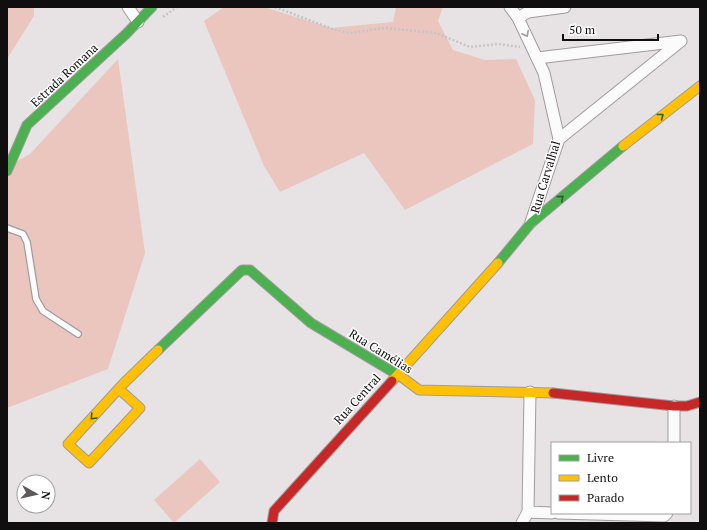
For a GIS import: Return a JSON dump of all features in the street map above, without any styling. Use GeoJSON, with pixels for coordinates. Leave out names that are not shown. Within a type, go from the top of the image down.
{"type":"FeatureCollection","features":[{"type":"Feature","properties":{"kind":"street"},"geometry":{"type":"LineString","coordinates":[[128,7],[138,22]]}},
{"type":"Feature","properties":{"kind":"street","name":"Estrada Romana"},"geometry":{"type":"LineString","coordinates":[[7,171],[27,126],[138,22],[152,7]]}},
{"type":"Feature","properties":{"kind":"street","name":"Rua Carvalhal"},"geometry":{"type":"LineString","coordinates":[[510,7],[518,18],[544,74],[559,139],[531,223]]}},
{"type":"Feature","properties":{"kind":"street"},"geometry":{"type":"LineString","coordinates":[[518,18],[528,12],[566,7]]}},
{"type":"Feature","properties":{"kind":"street"},"geometry":{"type":"LineString","coordinates":[[537,58],[681,41],[559,139]]}},
{"type":"Feature","properties":{"kind":"street","name":"Rua Carvalhal"},"geometry":{"type":"LineString","coordinates":[[531,223],[616,151],[700,86]]}},
{"type":"Feature","properties":{"kind":"street","name":"Rua Central"},"geometry":{"type":"LineString","coordinates":[[272,523],[274,511],[397,373],[513,247],[531,223]]}},
{"type":"Feature","properties":{"kind":"street","name":"Rua Camélias"},"geometry":{"type":"LineString","coordinates":[[119,389],[140,408],[89,463],[68,444],[119,389],[242,270],[250,270],[311,323],[397,373],[419,390],[530,392],[674,406],[687,406],[700,402]]}},
{"type":"Feature","properties":{"kind":"street"},"geometry":{"type":"LineString","coordinates":[[522,523],[528,512],[530,392]]}},
{"type":"Feature","properties":{"kind":"street"},"geometry":{"type":"LineString","coordinates":[[674,406],[674,442]]}},
{"type":"Feature","properties":{"kind":"street"},"geometry":{"type":"LineString","coordinates":[[528,512],[551,513]]}},
{"type":"Feature","properties":{"kind":"street"},"geometry":{"type":"LineString","coordinates":[[593,514],[664,516],[666,514]]}},
{"type":"Feature","properties":{"kind":"lane"},"geometry":{"type":"LineString","coordinates":[[7,228],[23,234],[26,242],[36,299],[43,311],[78,334]]}},
{"type":"Feature","properties":{"kind":"path"},"geometry":{"type":"LineString","coordinates":[[275,7],[335,30],[350,33],[385,28],[436,33],[470,48],[498,44],[523,47],[532,46]]}},
{"type":"Feature","properties":{"kind":"shaded area"},"geometry":{"type":"Polygon","coordinates":[[[7,7],[34,7],[34,16],[7,59],[7,7]]]}},
{"type":"Feature","properties":{"kind":"shaded area"},"geometry":{"type":"Polygon","coordinates":[[[224,7],[264,7],[331,28],[393,22],[396,7],[443,7],[438,21],[453,50],[485,60],[516,59],[535,100],[533,144],[405,210],[364,153],[280,192],[264,166],[204,21],[224,7]]]}},
{"type":"Feature","properties":{"kind":"shaded area"},"geometry":{"type":"Polygon","coordinates":[[[118,59],[145,253],[108,369],[7,408],[7,167],[30,154],[118,59]]]}},
{"type":"Feature","properties":{"kind":"shaded area"},"geometry":{"type":"Polygon","coordinates":[[[200,459],[220,482],[174,523],[154,500],[200,459]]]}},
{"type":"Feature","properties":{"kind":"traffic: fast"},"geometry":{"type":"LineString","coordinates":[[7,171],[27,125],[126,34],[152,7]]}},
{"type":"Feature","properties":{"kind":"traffic: fast"},"geometry":{"type":"LineString","coordinates":[[498,263],[531,223],[623,146]]}},
{"type":"Feature","properties":{"kind":"traffic: fast"},"geometry":{"type":"LineString","coordinates":[[158,350],[242,270],[250,270],[311,323],[403,378]]}},
{"type":"Feature","properties":{"kind":"traffic: slow"},"geometry":{"type":"LineString","coordinates":[[623,146],[700,86]]}},
{"type":"Feature","properties":{"kind":"traffic: slow"},"geometry":{"type":"LineString","coordinates":[[392,381],[498,263]]}},
{"type":"Feature","properties":{"kind":"traffic: slow"},"geometry":{"type":"LineString","coordinates":[[119,389],[140,408],[89,463],[68,444],[124,383],[158,350]]}},
{"type":"Feature","properties":{"kind":"traffic: slow"},"geometry":{"type":"LineString","coordinates":[[403,378],[419,390],[553,393]]}},
{"type":"Feature","properties":{"kind":"traffic: jam"},"geometry":{"type":"LineString","coordinates":[[272,523],[274,511],[392,381]]}},
{"type":"Feature","properties":{"kind":"traffic: jam"},"geometry":{"type":"LineString","coordinates":[[553,393],[674,406],[687,406],[700,402]]}}]}
